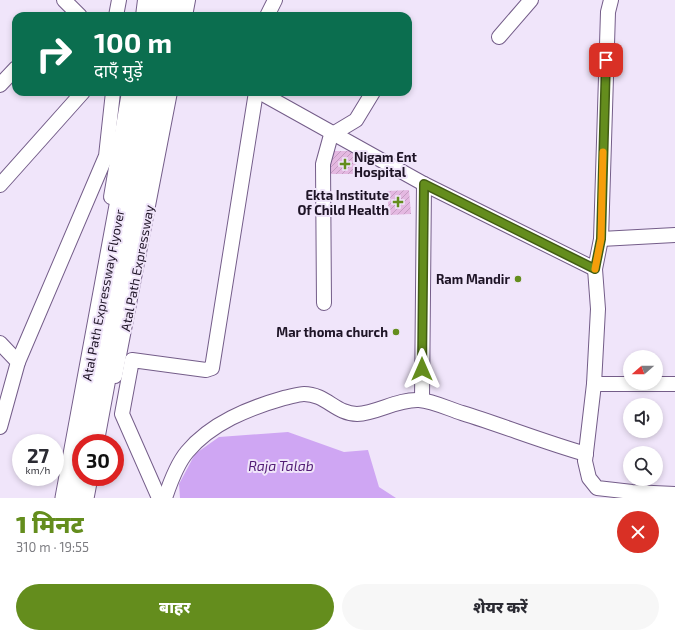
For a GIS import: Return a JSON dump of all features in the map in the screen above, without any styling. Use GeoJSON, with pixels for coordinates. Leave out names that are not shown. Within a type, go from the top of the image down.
{"type":"FeatureCollection","features":[{"type":"Feature","properties":{"kind":"highway"},"geometry":{"type":"LineString","coordinates":[[156,12],[158,0]]}},
{"type":"Feature","properties":{"kind":"highway"},"geometry":{"type":"LineString","coordinates":[[173,12],[176,0]]}},
{"type":"Feature","properties":{"kind":"highway","name":"Atal Path Expressway Flyover"},"geometry":{"type":"LineString","coordinates":[[92,434],[90,413],[140,96]]}},
{"type":"Feature","properties":{"kind":"highway","name":"Atal Path Expressway Flyover"},"geometry":{"type":"LineString","coordinates":[[65,498],[90,413],[157,96]]}},
{"type":"Feature","properties":{"kind":"highway"},"geometry":{"type":"LineString","coordinates":[[84,498],[86,486]]}},
{"type":"Feature","properties":{"kind":"street"},"geometry":{"type":"LineString","coordinates":[[117,12],[119,0]]}},
{"type":"Feature","properties":{"kind":"street"},"geometry":{"type":"LineString","coordinates":[[144,12],[145,0]]}},
{"type":"Feature","properties":{"kind":"street"},"geometry":{"type":"LineString","coordinates":[[186,12],[188,0]]}},
{"type":"Feature","properties":{"kind":"street"},"geometry":{"type":"LineString","coordinates":[[269,12],[275,0]]}},
{"type":"Feature","properties":{"kind":"street"},"geometry":{"type":"LineString","coordinates":[[499,37],[531,0]]}},
{"type":"Feature","properties":{"kind":"street"},"geometry":{"type":"LineString","coordinates":[[611,0],[608,12],[601,239],[595,269],[598,309],[594,384],[585,461],[589,478],[597,488],[632,492],[675,494]]}},
{"type":"Feature","properties":{"kind":"street"},"geometry":{"type":"LineString","coordinates":[[0,85],[12,72]]}},
{"type":"Feature","properties":{"kind":"street"},"geometry":{"type":"LineString","coordinates":[[0,185],[79,96]]}},
{"type":"Feature","properties":{"kind":"street"},"geometry":{"type":"LineString","coordinates":[[0,427],[18,362],[106,156],[113,96]]}},
{"type":"Feature","properties":{"kind":"street"},"geometry":{"type":"LineString","coordinates":[[65,498],[79,379],[128,96]]}},
{"type":"Feature","properties":{"kind":"street","name":"Atal Path Expressway"},"geometry":{"type":"LineString","coordinates":[[100,434],[122,346],[169,96]]}},
{"type":"Feature","properties":{"kind":"street"},"geometry":{"type":"LineString","coordinates":[[159,498],[122,414],[132,360],[206,370],[212,368],[255,96]]}},
{"type":"Feature","properties":{"kind":"street"},"geometry":{"type":"LineString","coordinates":[[266,96],[424,184],[595,269]]}},
{"type":"Feature","properties":{"kind":"street"},"geometry":{"type":"LineString","coordinates":[[324,303],[323,164],[331,135],[356,120],[371,96]]}},
{"type":"Feature","properties":{"kind":"street"},"geometry":{"type":"LineString","coordinates":[[422,400],[424,184]]}},
{"type":"Feature","properties":{"kind":"street"},"geometry":{"type":"LineString","coordinates":[[601,239],[675,235]]}},
{"type":"Feature","properties":{"kind":"street"},"geometry":{"type":"LineString","coordinates":[[0,343],[18,362]]}},
{"type":"Feature","properties":{"kind":"street"},"geometry":{"type":"LineString","coordinates":[[594,384],[675,384]]}},
{"type":"Feature","properties":{"kind":"street"},"geometry":{"type":"LineString","coordinates":[[165,498],[170,483],[186,453],[208,431],[238,415],[265,404],[303,394],[318,395],[342,411],[357,414],[404,401],[422,400],[503,426],[548,443],[586,454]]}},
{"type":"Feature","properties":{"kind":"street"},"geometry":{"type":"LineString","coordinates":[[84,498],[87,486]]}},
{"type":"Feature","properties":{"kind":"water","name":"Raja Talab"},"geometry":{"type":"Polygon","coordinates":[[[288,432],[344,452],[368,450],[379,487],[396,498],[180,498],[179,484],[195,454],[219,437],[288,432]]]}},
{"type":"Feature","properties":{"kind":"building"},"geometry":{"type":"Polygon","coordinates":[[[329,151],[355,151],[356,174],[329,174],[329,151]]]}},
{"type":"Feature","properties":{"kind":"building"},"geometry":{"type":"Polygon","coordinates":[[[409,190],[411,214],[389,215],[387,191],[409,190]]]}},
{"type":"Feature","properties":{"kind":"slow traffic"},"geometry":{"type":"LineString","coordinates":[[595,269],[601,239],[603,152]]}},
{"type":"Feature","properties":{"kind":"place","name":"Nigam Ent Hospital"},"geometry":{"type":"Point","coordinates":[345,164]}},
{"type":"Feature","properties":{"kind":"place","name":"Ekta Institute Of Child Health"},"geometry":{"type":"Point","coordinates":[398,202]}},
{"type":"Feature","properties":{"kind":"place","name":"Ram Mandir"},"geometry":{"type":"Point","coordinates":[518,279]}},
{"type":"Feature","properties":{"kind":"place","name":"Mar thoma church"},"geometry":{"type":"Point","coordinates":[396,332]}},
{"type":"Feature","properties":{"kind":"route"},"geometry":{"type":"LineString","coordinates":[[422,369],[424,184],[595,269],[601,239],[606,60]]}}]}
